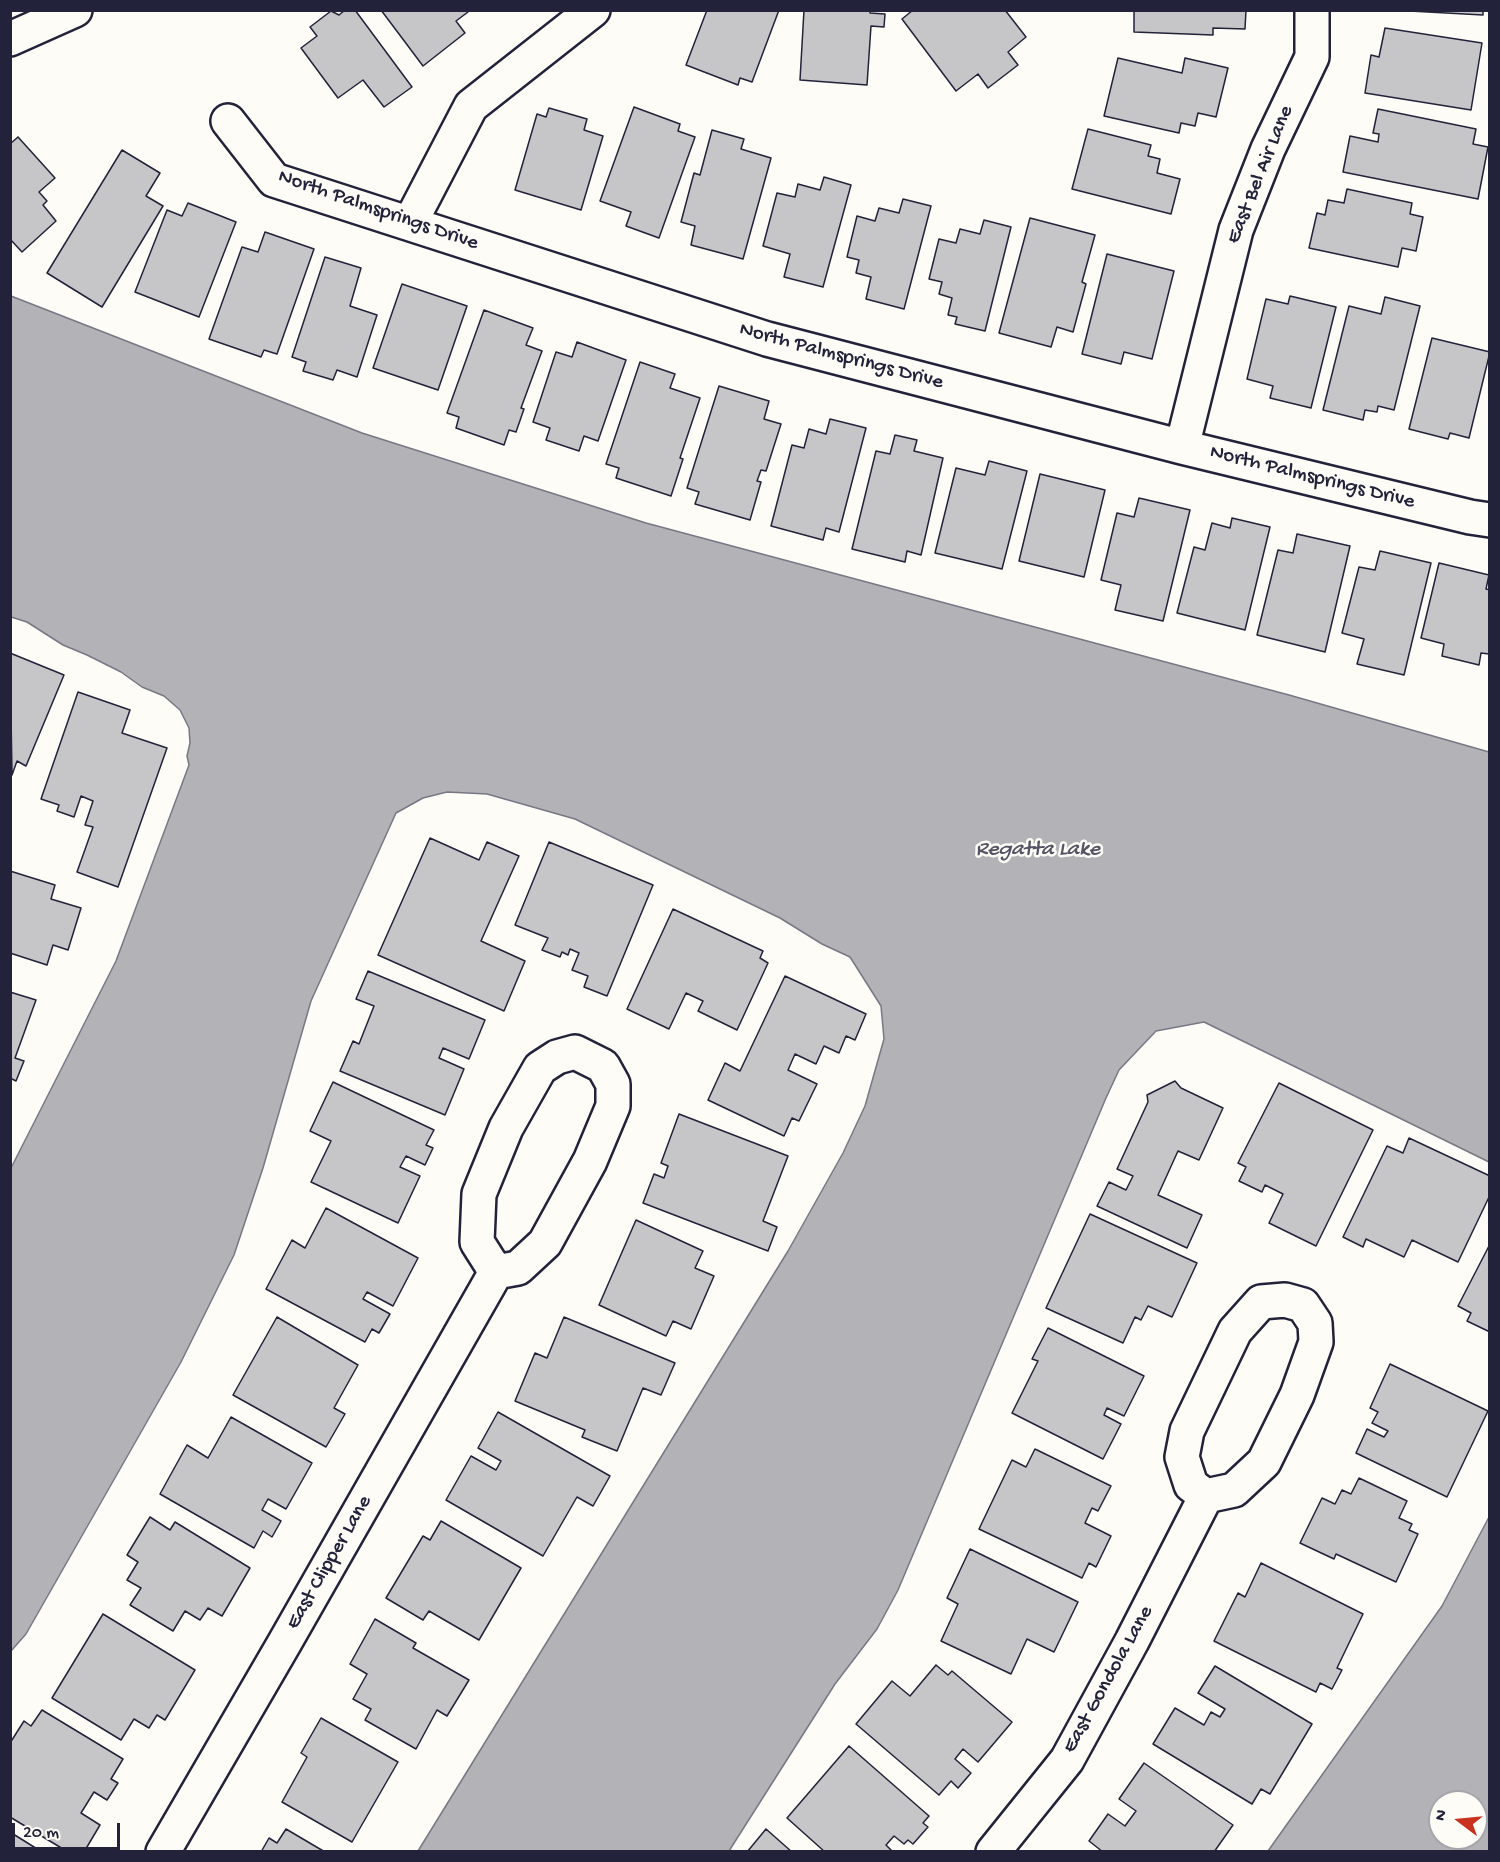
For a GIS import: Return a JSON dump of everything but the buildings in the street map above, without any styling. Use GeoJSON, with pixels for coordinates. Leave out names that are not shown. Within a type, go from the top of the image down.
{"type":"FeatureCollection","features":[{"type":"Feature","properties":{"kind":"street"},"geometry":{"type":"LineString","coordinates":[[10,39],[75,10]]}},
{"type":"Feature","properties":{"kind":"street"},"geometry":{"type":"LineString","coordinates":[[410,224],[471,106],[592,10]]}},
{"type":"Feature","properties":{"kind":"street","name":"East Bel Air Lane"},"geometry":{"type":"LineString","coordinates":[[1182,447],[1236,230],[1268,149],[1312,57],[1312,10]]}},
{"type":"Feature","properties":{"kind":"street","name":"North Palmsprings Drive"},"geometry":{"type":"LineString","coordinates":[[228,121],[274,180],[767,339],[1182,447],[1490,520]]}},
{"type":"Feature","properties":{"kind":"street"},"geometry":{"type":"LineString","coordinates":[[575,1052],[603,1066],[613,1084],[613,1106],[590,1161],[545,1243],[518,1268],[496,1272],[477,1242],[479,1194],[506,1128],[540,1068],[557,1057],[575,1052]]}},
{"type":"Feature","properties":{"kind":"street","name":"East Clipper Lane"},"geometry":{"type":"LineString","coordinates":[[163,1851],[496,1272]]}},
{"type":"Feature","properties":{"kind":"street"},"geometry":{"type":"LineString","coordinates":[[1285,1300],[1303,1305],[1315,1323],[1316,1342],[1297,1395],[1264,1462],[1234,1490],[1206,1496],[1191,1485],[1182,1457],[1187,1431],[1235,1331],[1261,1302],[1285,1300]]}},
{"type":"Feature","properties":{"kind":"street","name":"East Gondola Lane"},"geometry":{"type":"LineString","coordinates":[[993,1851],[1067,1760],[1132,1641],[1206,1496]]}},
{"type":"Feature","properties":{"kind":"water","name":"Regatta Lake"},"geometry":{"type":"Polygon","coordinates":[[[11,296],[362,433],[646,523],[1289,695],[1489,752],[1489,1162],[1204,1022],[1156,1031],[1119,1070],[1106,1098],[898,1590],[877,1629],[835,1684],[729,1851],[418,1851],[788,1251],[843,1153],[865,1106],[884,1039],[881,1006],[850,957],[822,944],[780,918],[575,819],[487,794],[447,792],[423,798],[396,813],[311,1001],[263,1168],[234,1255],[181,1362],[26,1634],[11,1651],[11,1168],[116,961],[189,765],[187,756],[190,743],[189,728],[180,710],[164,696],[142,687],[121,672],[63,645],[27,622],[11,617],[11,296]]]}},
{"type":"Feature","properties":{"kind":"water"},"geometry":{"type":"Polygon","coordinates":[[[1489,1517],[1489,1851],[1268,1851],[1442,1606],[1489,1517]]]}}]}
